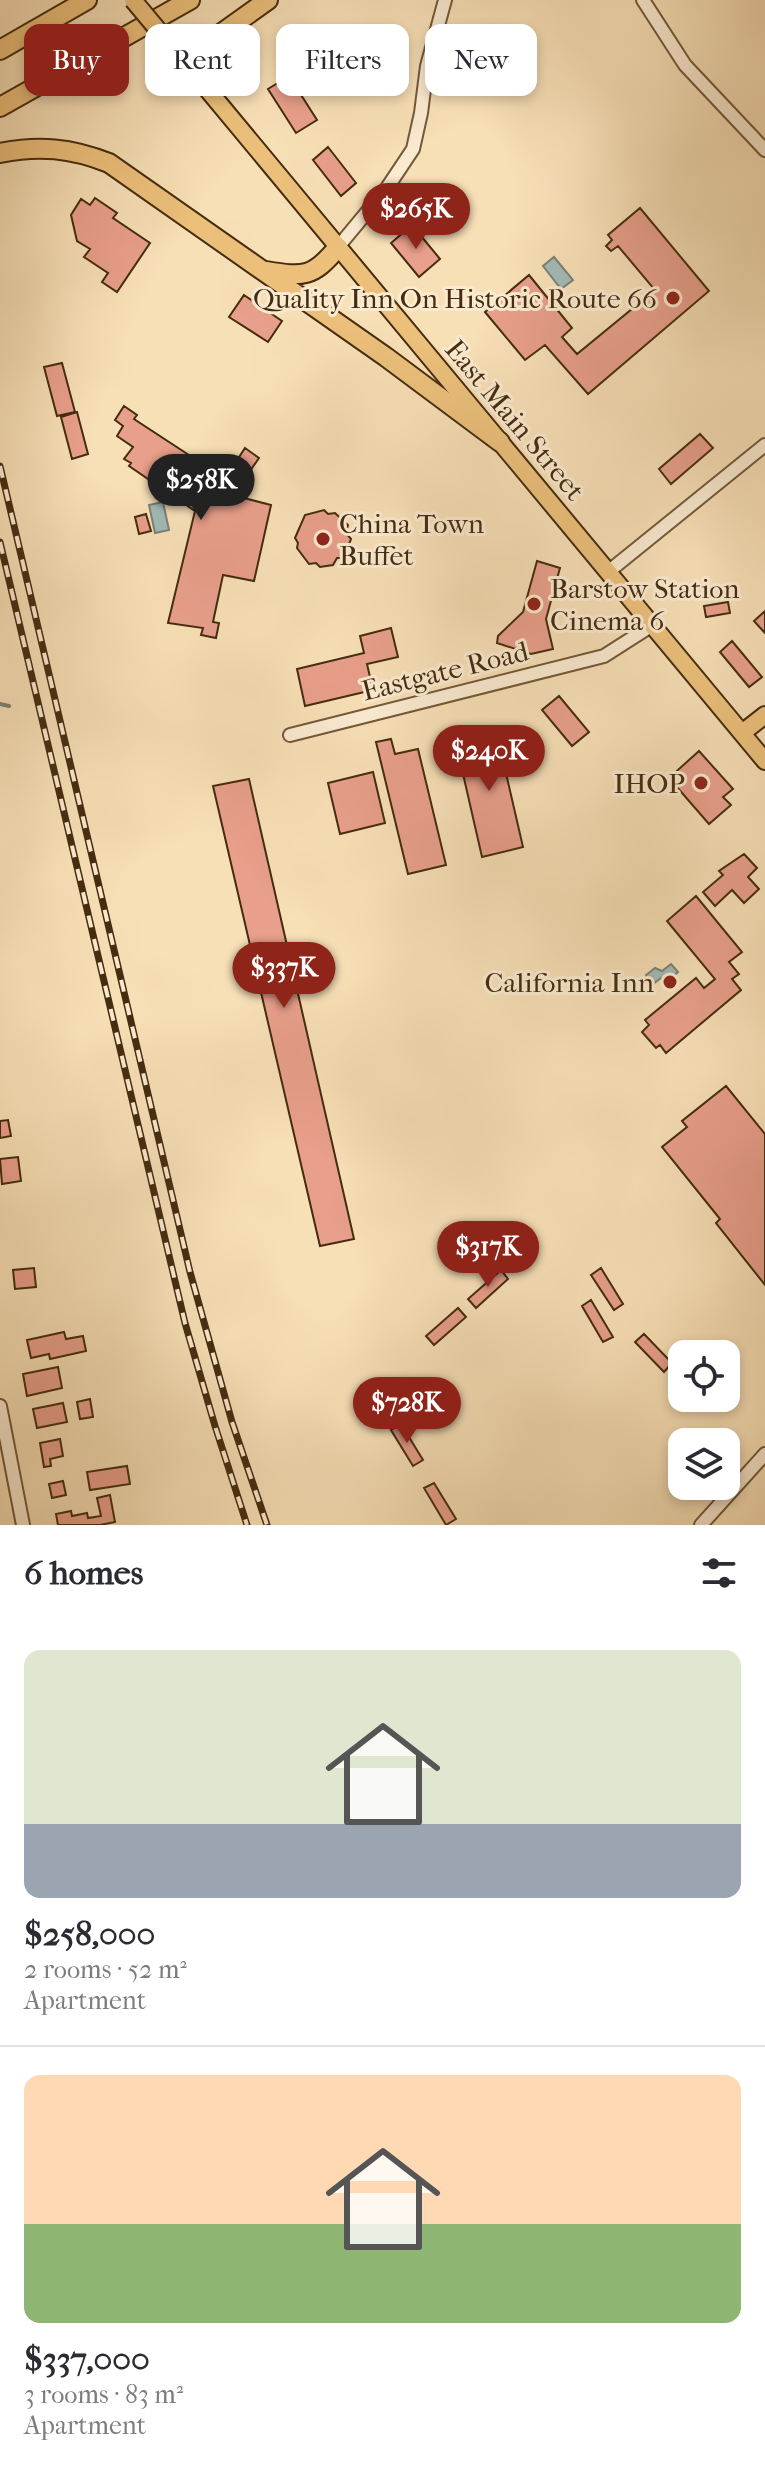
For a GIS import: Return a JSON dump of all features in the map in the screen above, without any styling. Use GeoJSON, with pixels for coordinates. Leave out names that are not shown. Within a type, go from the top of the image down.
{"type":"FeatureCollection","features":[{"type":"Feature","properties":{"kind":"highway"},"geometry":{"type":"LineString","coordinates":[[0,50],[71,6],[87,0]]}},
{"type":"Feature","properties":{"kind":"highway"},"geometry":{"type":"LineString","coordinates":[[0,107],[190,0]]}},
{"type":"Feature","properties":{"kind":"highway"},"geometry":{"type":"LineString","coordinates":[[231,24],[268,0]]}},
{"type":"Feature","properties":{"kind":"highway"},"geometry":{"type":"LineString","coordinates":[[0,153],[54,148],[109,163],[386,357],[500,442]]}},
{"type":"Feature","properties":{"kind":"highway"},"geometry":{"type":"LineString","coordinates":[[259,270],[307,275],[325,263],[338,247]]}},
{"type":"Feature","properties":{"kind":"main road","name":"East Main Street"},"geometry":{"type":"LineString","coordinates":[[133,0],[153,24]]}},
{"type":"Feature","properties":{"kind":"main road","name":"East Main Street"},"geometry":{"type":"LineString","coordinates":[[213,96],[765,761]]}},
{"type":"Feature","properties":{"kind":"main road"},"geometry":{"type":"LineString","coordinates":[[742,733],[765,715]]}},
{"type":"Feature","properties":{"kind":"street"},"geometry":{"type":"LineString","coordinates":[[338,247],[387,188],[413,149],[427,66],[445,0]]}},
{"type":"Feature","properties":{"kind":"street"},"geometry":{"type":"LineString","coordinates":[[643,0],[685,65],[765,150]]}},
{"type":"Feature","properties":{"kind":"street"},"geometry":{"type":"LineString","coordinates":[[608,572],[765,445]]}},
{"type":"Feature","properties":{"kind":"street","name":"Eastgate Road"},"geometry":{"type":"LineString","coordinates":[[290,735],[604,656],[651,626]]}},
{"type":"Feature","properties":{"kind":"street"},"geometry":{"type":"LineString","coordinates":[[0,1406],[23,1525]]}},
{"type":"Feature","properties":{"kind":"street"},"geometry":{"type":"LineString","coordinates":[[701,1525],[765,1454]]}},
{"type":"Feature","properties":{"kind":"water"},"geometry":{"type":"Polygon","coordinates":[[[554,257],[573,280],[561,289],[543,266],[554,257]]]}},
{"type":"Feature","properties":{"kind":"water"},"geometry":{"type":"Polygon","coordinates":[[[163,502],[169,530],[155,533],[149,505],[163,502]]]}},
{"type":"Feature","properties":{"kind":"water"},"geometry":{"type":"Polygon","coordinates":[[[671,964],[678,972],[666,983],[661,978],[653,984],[648,981],[646,975],[655,968],[662,971],[671,964]]]}},
{"type":"Feature","properties":{"kind":"building"},"geometry":{"type":"Polygon","coordinates":[[[276,84],[276,96],[302,96],[317,120],[296,133],[268,89],[276,84]]]}},
{"type":"Feature","properties":{"kind":"building"},"geometry":{"type":"Polygon","coordinates":[[[328,147],[356,183],[341,196],[313,160],[328,147]]]}},
{"type":"Feature","properties":{"kind":"building"},"geometry":{"type":"Polygon","coordinates":[[[95,198],[117,213],[113,218],[150,243],[117,292],[102,282],[108,273],[84,257],[90,249],[77,241],[71,215],[81,199],[90,205],[95,198]]]}},
{"type":"Feature","properties":{"kind":"building","name":"Quality Inn On Historic Route 66"},"geometry":{"type":"Polygon","coordinates":[[[640,208],[709,291],[588,394],[545,345],[525,360],[485,312],[529,275],[572,328],[562,337],[577,354],[655,290],[618,246],[611,251],[606,246],[612,240],[608,235],[640,208]]]}},
{"type":"Feature","properties":{"kind":"building"},"geometry":{"type":"Polygon","coordinates":[[[412,225],[440,259],[419,277],[391,243],[412,225]]]}},
{"type":"Feature","properties":{"kind":"building"},"geometry":{"type":"Polygon","coordinates":[[[244,295],[282,321],[268,342],[229,317],[244,295]]]}},
{"type":"Feature","properties":{"kind":"building"},"geometry":{"type":"Polygon","coordinates":[[[62,363],[75,412],[57,416],[44,367],[62,363]]]}},
{"type":"Feature","properties":{"kind":"building"},"geometry":{"type":"Polygon","coordinates":[[[124,406],[137,415],[134,419],[221,476],[227,469],[245,482],[238,491],[240,497],[271,505],[254,581],[223,575],[213,622],[219,623],[216,638],[201,635],[203,628],[168,623],[195,511],[129,466],[131,463],[124,459],[133,447],[117,436],[123,426],[115,420],[124,406]]]}},
{"type":"Feature","properties":{"kind":"building"},"geometry":{"type":"Polygon","coordinates":[[[77,412],[88,454],[72,459],[61,417],[77,412]]]}},
{"type":"Feature","properties":{"kind":"building"},"geometry":{"type":"Polygon","coordinates":[[[700,434],[713,448],[671,484],[659,469],[700,434]]]}},
{"type":"Feature","properties":{"kind":"building"},"geometry":{"type":"Polygon","coordinates":[[[245,448],[259,458],[243,481],[230,471],[245,448]]]}},
{"type":"Feature","properties":{"kind":"building","name":"China Town Buffet"},"geometry":{"type":"Polygon","coordinates":[[[324,510],[328,514],[335,513],[348,525],[346,533],[351,539],[344,558],[337,558],[333,565],[320,567],[316,563],[309,564],[297,548],[295,538],[305,515],[324,510]]]}},
{"type":"Feature","properties":{"kind":"building"},"geometry":{"type":"Polygon","coordinates":[[[146,514],[151,531],[139,534],[135,517],[146,514]]]}},
{"type":"Feature","properties":{"kind":"building"},"geometry":{"type":"Polygon","coordinates":[[[537,561],[560,568],[546,619],[553,649],[531,654],[497,643],[498,636],[523,612],[537,561]]]}},
{"type":"Feature","properties":{"kind":"building"},"geometry":{"type":"Polygon","coordinates":[[[728,602],[730,613],[706,617],[704,606],[728,602]]]}},
{"type":"Feature","properties":{"kind":"building"},"geometry":{"type":"Polygon","coordinates":[[[765,611],[765,633],[754,621],[765,611]]]}},
{"type":"Feature","properties":{"kind":"building"},"geometry":{"type":"Polygon","coordinates":[[[391,628],[398,657],[367,664],[373,690],[305,706],[297,669],[364,653],[360,636],[391,628]]]}},
{"type":"Feature","properties":{"kind":"building"},"geometry":{"type":"Polygon","coordinates":[[[732,641],[762,677],[749,687],[720,652],[732,641]]]}},
{"type":"Feature","properties":{"kind":"building"},"geometry":{"type":"Polygon","coordinates":[[[559,696],[589,732],[572,746],[542,710],[559,696]]]}},
{"type":"Feature","properties":{"kind":"building"},"geometry":{"type":"Polygon","coordinates":[[[496,730],[523,847],[482,857],[455,739],[496,730]]]}},
{"type":"Feature","properties":{"kind":"building"},"geometry":{"type":"Polygon","coordinates":[[[391,739],[395,754],[418,749],[446,865],[408,874],[376,742],[391,739]]]}},
{"type":"Feature","properties":{"kind":"building","name":"IHOP"},"geometry":{"type":"Polygon","coordinates":[[[699,751],[733,789],[723,797],[731,805],[709,824],[669,778],[699,751]]]}},
{"type":"Feature","properties":{"kind":"building"},"geometry":{"type":"Polygon","coordinates":[[[373,772],[385,823],[340,834],[328,783],[373,772]]]}},
{"type":"Feature","properties":{"kind":"building"},"geometry":{"type":"Polygon","coordinates":[[[249,779],[354,1239],[320,1246],[213,786],[249,779]]]}},
{"type":"Feature","properties":{"kind":"building"},"geometry":{"type":"Polygon","coordinates":[[[744,854],[757,868],[748,877],[759,889],[744,903],[732,890],[715,906],[703,892],[723,875],[719,871],[744,854]]]}},
{"type":"Feature","properties":{"kind":"building"},"geometry":{"type":"Polygon","coordinates":[[[696,896],[742,952],[729,962],[739,974],[732,979],[741,990],[666,1053],[660,1045],[656,1048],[642,1032],[649,1025],[645,1020],[696,978],[704,988],[715,979],[667,921],[696,896]]]}},
{"type":"Feature","properties":{"kind":"building"},"geometry":{"type":"Polygon","coordinates":[[[726,1086],[765,1134],[765,1285],[716,1223],[720,1219],[662,1147],[687,1127],[682,1121],[726,1086]]]}},
{"type":"Feature","properties":{"kind":"building"},"geometry":{"type":"Polygon","coordinates":[[[8,1120],[11,1136],[0,1138],[0,1121],[8,1120]]]}},
{"type":"Feature","properties":{"kind":"building"},"geometry":{"type":"Polygon","coordinates":[[[18,1157],[21,1181],[2,1184],[0,1159],[18,1157]]]}},
{"type":"Feature","properties":{"kind":"building"},"geometry":{"type":"Polygon","coordinates":[[[34,1268],[36,1287],[15,1289],[13,1270],[34,1268]]]}},
{"type":"Feature","properties":{"kind":"building"},"geometry":{"type":"Polygon","coordinates":[[[601,1268],[623,1304],[614,1310],[591,1275],[601,1268]]]}},
{"type":"Feature","properties":{"kind":"building"},"geometry":{"type":"Polygon","coordinates":[[[501,1270],[508,1279],[476,1308],[468,1299],[501,1270]]]}},
{"type":"Feature","properties":{"kind":"building"},"geometry":{"type":"Polygon","coordinates":[[[591,1300],[613,1337],[603,1342],[582,1306],[591,1300]]]}},
{"type":"Feature","properties":{"kind":"building"},"geometry":{"type":"Polygon","coordinates":[[[458,1308],[466,1317],[434,1345],[426,1336],[458,1308]]]}},
{"type":"Feature","properties":{"kind":"building"},"geometry":{"type":"Polygon","coordinates":[[[64,1332],[66,1339],[83,1336],[86,1351],[50,1359],[49,1354],[31,1358],[27,1340],[64,1332]]]}},
{"type":"Feature","properties":{"kind":"building"},"geometry":{"type":"Polygon","coordinates":[[[644,1334],[668,1359],[668,1368],[664,1372],[635,1342],[644,1334]]]}},
{"type":"Feature","properties":{"kind":"building"},"geometry":{"type":"Polygon","coordinates":[[[58,1367],[62,1388],[27,1396],[23,1374],[58,1367]]]}},
{"type":"Feature","properties":{"kind":"building"},"geometry":{"type":"Polygon","coordinates":[[[90,1399],[93,1417],[80,1419],[77,1402],[90,1399]]]}},
{"type":"Feature","properties":{"kind":"building"},"geometry":{"type":"Polygon","coordinates":[[[63,1403],[67,1422],[37,1428],[33,1409],[63,1403]]]}},
{"type":"Feature","properties":{"kind":"building"},"geometry":{"type":"Polygon","coordinates":[[[401,1424],[423,1460],[413,1466],[391,1430],[401,1424]]]}},
{"type":"Feature","properties":{"kind":"building"},"geometry":{"type":"Polygon","coordinates":[[[60,1439],[63,1456],[50,1459],[51,1466],[44,1467],[40,1443],[60,1439]]]}},
{"type":"Feature","properties":{"kind":"building"},"geometry":{"type":"Polygon","coordinates":[[[127,1466],[130,1484],[90,1490],[87,1472],[127,1466]]]}},
{"type":"Feature","properties":{"kind":"building"},"geometry":{"type":"Polygon","coordinates":[[[63,1481],[66,1495],[52,1498],[49,1484],[63,1481]]]}},
{"type":"Feature","properties":{"kind":"building"},"geometry":{"type":"Polygon","coordinates":[[[434,1483],[456,1519],[446,1525],[424,1488],[434,1483]]]}},
{"type":"Feature","properties":{"kind":"building"},"geometry":{"type":"Polygon","coordinates":[[[110,1495],[115,1522],[58,1525],[56,1514],[71,1511],[72,1516],[87,1513],[88,1518],[101,1516],[97,1498],[110,1495]]]}},
{"type":"Feature","properties":{"kind":"waterway"},"geometry":{"type":"LineString","coordinates":[[0,704],[9,706]]}},
{"type":"Feature","properties":{"kind":"railway"},"geometry":{"type":"LineString","coordinates":[[0,466],[190,1272],[232,1422],[267,1525]]}},
{"type":"Feature","properties":{"kind":"railway"},"geometry":{"type":"LineString","coordinates":[[0,542],[185,1323],[247,1525]]}},
{"type":"Feature","properties":{"kind":"place","name":"Quality Inn On Historic Route 66"},"geometry":{"type":"Point","coordinates":[673,298]}},
{"type":"Feature","properties":{"kind":"place","name":"China Town Buffet"},"geometry":{"type":"Point","coordinates":[323,539]}},
{"type":"Feature","properties":{"kind":"place","name":"Barstow Station Cinema 6"},"geometry":{"type":"Point","coordinates":[534,604]}},
{"type":"Feature","properties":{"kind":"place","name":"IHOP"},"geometry":{"type":"Point","coordinates":[701,783]}},
{"type":"Feature","properties":{"kind":"place","name":"California Inn"},"geometry":{"type":"Point","coordinates":[670,982]}}]}
